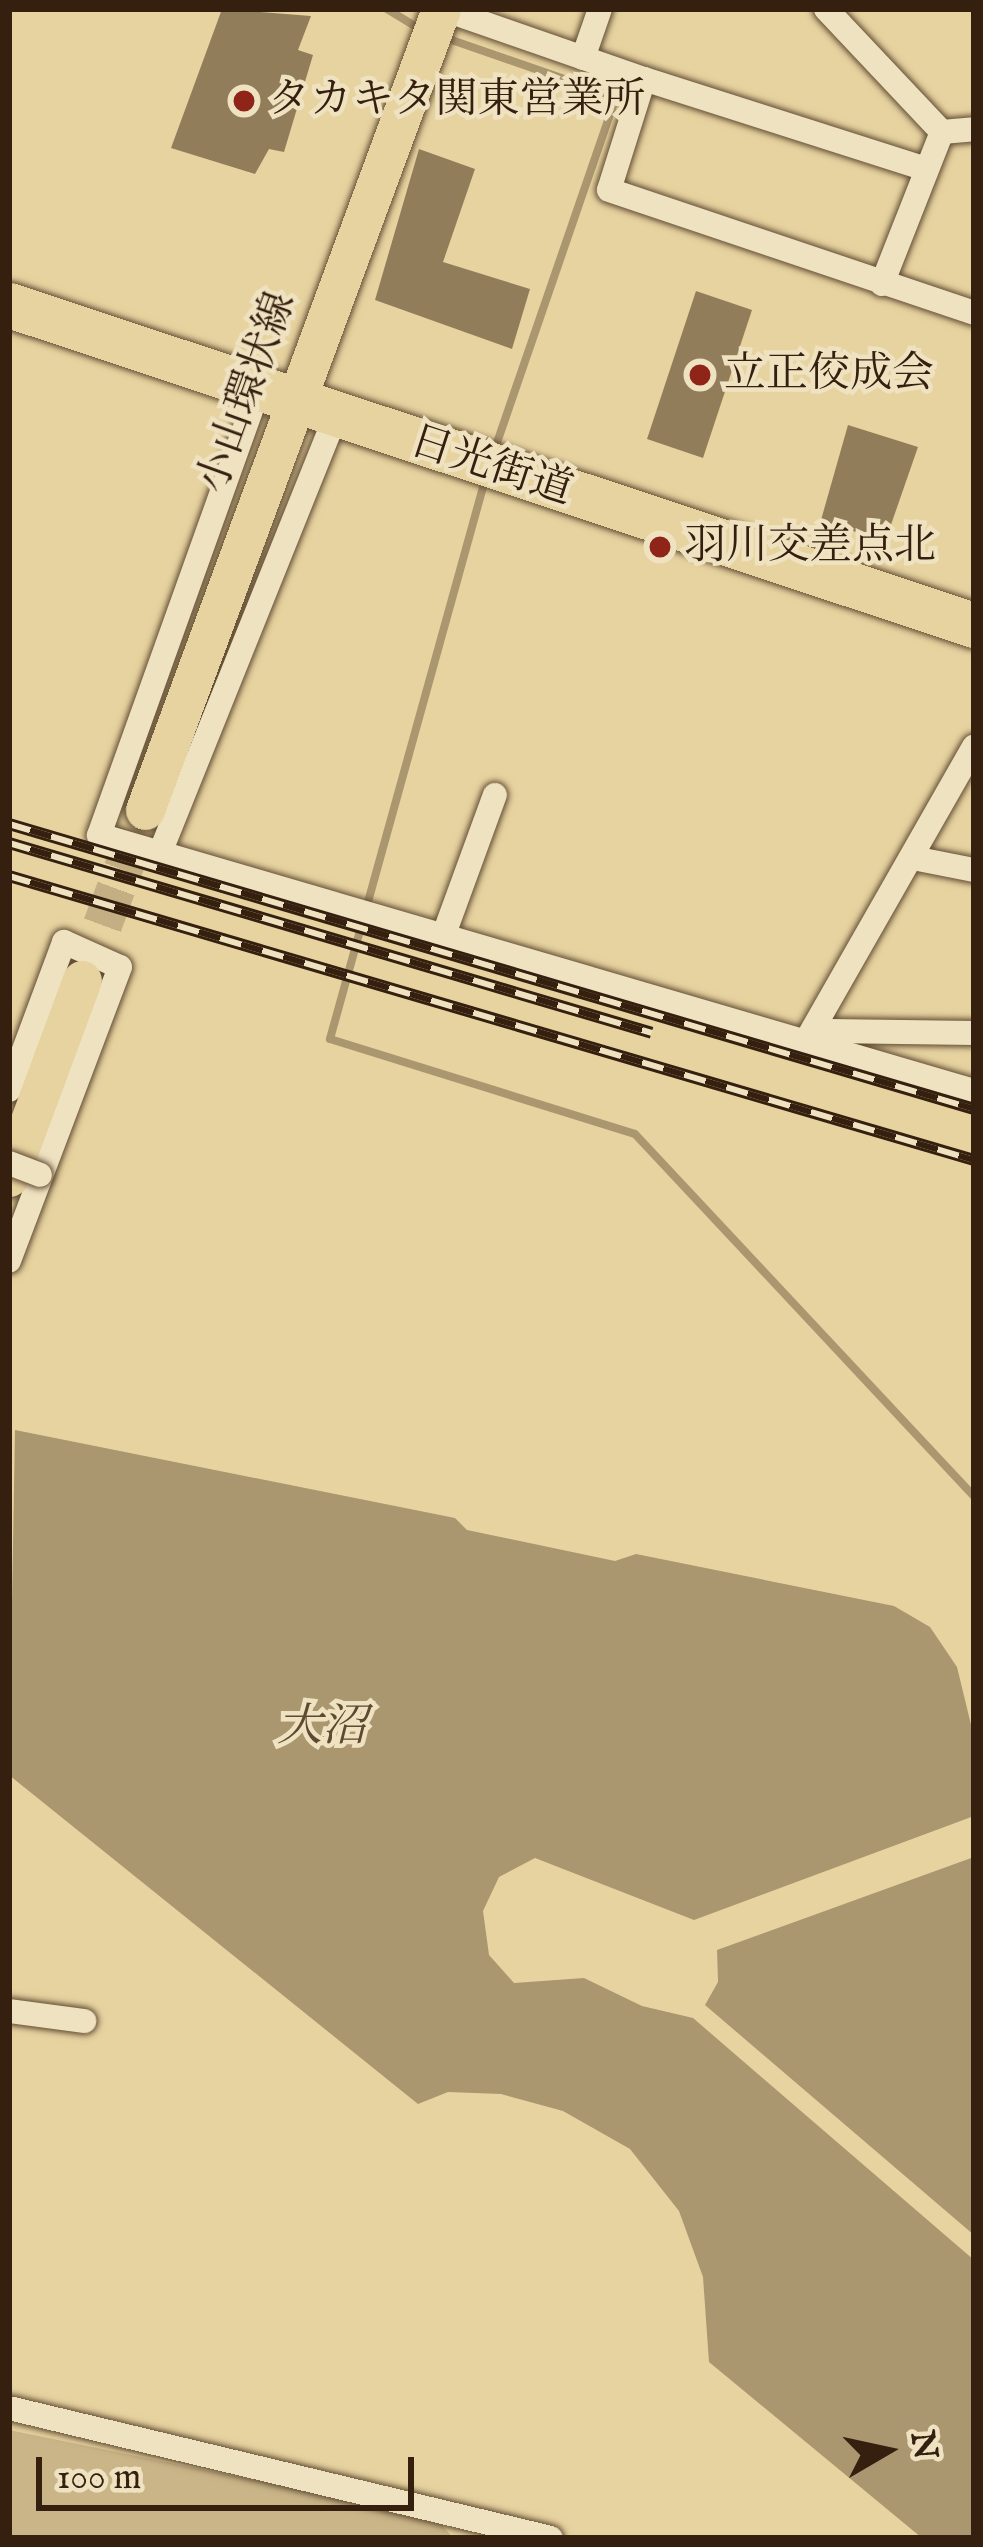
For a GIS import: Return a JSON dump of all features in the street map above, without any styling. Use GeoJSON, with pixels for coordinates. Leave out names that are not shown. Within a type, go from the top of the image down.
{"type":"FeatureCollection","features":[{"type":"Feature","properties":{"kind":"highway","name":"日光街道"},"geometry":{"type":"LineString","coordinates":[[9,305],[296,404],[974,625]]}},
{"type":"Feature","properties":{"kind":"main road","name":"小山環状線"},"geometry":{"type":"LineString","coordinates":[[145,810],[442,9]]}},
{"type":"Feature","properties":{"kind":"main road"},"geometry":{"type":"LineString","coordinates":[[25,1176],[82,980]]}},
{"type":"Feature","properties":{"kind":"street"},"geometry":{"type":"LineString","coordinates":[[442,9],[926,169]]}},
{"type":"Feature","properties":{"kind":"street"},"geometry":{"type":"LineString","coordinates":[[583,58],[600,9]]}},
{"type":"Feature","properties":{"kind":"street"},"geometry":{"type":"LineString","coordinates":[[826,9],[942,132]]}},
{"type":"Feature","properties":{"kind":"street"},"geometry":{"type":"LineString","coordinates":[[644,79],[609,190],[974,313]]}},
{"type":"Feature","properties":{"kind":"street"},"geometry":{"type":"LineString","coordinates":[[942,132],[974,129]]}},
{"type":"Feature","properties":{"kind":"street"},"geometry":{"type":"LineString","coordinates":[[882,284],[942,132]]}},
{"type":"Feature","properties":{"kind":"street"},"geometry":{"type":"LineString","coordinates":[[296,404],[99,835],[974,1090]]}},
{"type":"Feature","properties":{"kind":"street"},"geometry":{"type":"LineString","coordinates":[[160,854],[296,404]]}},
{"type":"Feature","properties":{"kind":"street"},"geometry":{"type":"LineString","coordinates":[[806,1041],[974,747]]}},
{"type":"Feature","properties":{"kind":"street"},"geometry":{"type":"LineString","coordinates":[[444,934],[495,795]]}},
{"type":"Feature","properties":{"kind":"street"},"geometry":{"type":"LineString","coordinates":[[913,858],[974,870]]}},
{"type":"Feature","properties":{"kind":"street"},"geometry":{"type":"LineString","coordinates":[[9,1090],[20,1028],[64,942],[120,967],[25,1176],[9,1261]]}},
{"type":"Feature","properties":{"kind":"street"},"geometry":{"type":"LineString","coordinates":[[806,1041],[829,1031],[974,1033]]}},
{"type":"Feature","properties":{"kind":"street"},"geometry":{"type":"LineString","coordinates":[[9,1163],[25,1176]]}},
{"type":"Feature","properties":{"kind":"street"},"geometry":{"type":"LineString","coordinates":[[9,2011],[84,2021]]}},
{"type":"Feature","properties":{"kind":"street"},"geometry":{"type":"LineString","coordinates":[[9,2408],[551,2538]]}},
{"type":"Feature","properties":{"kind":"shaded area"},"geometry":{"type":"Polygon","coordinates":[[[9,2430],[386,2507],[442,2525],[453,2538],[9,2538],[9,2430]]]}},
{"type":"Feature","properties":{"kind":"water","name":"大沼"},"geometry":{"type":"Polygon","coordinates":[[[15,1430],[455,1518],[467,1530],[615,1561],[636,1554],[894,1606],[930,1627],[957,1667],[974,1737],[974,1816],[694,1920],[535,1858],[499,1877],[483,1911],[489,1955],[514,1983],[584,1978],[642,2006],[693,2018],[974,2260],[974,2538],[922,2538],[709,2362],[703,2277],[679,2211],[630,2149],[563,2111],[501,2094],[448,2092],[418,2104],[9,1775],[15,1430]]]}},
{"type":"Feature","properties":{"kind":"water"},"geometry":{"type":"Polygon","coordinates":[[[974,1857],[974,2235],[705,2005],[718,1982],[717,1950],[974,1857]]]}},
{"type":"Feature","properties":{"kind":"building","name":"タカキタ関東営業所"},"geometry":{"type":"Polygon","coordinates":[[[222,9],[311,16],[298,50],[313,55],[284,152],[269,149],[255,174],[171,148],[222,9]]]}},
{"type":"Feature","properties":{"kind":"building"},"geometry":{"type":"Polygon","coordinates":[[[419,149],[475,169],[443,262],[530,289],[512,349],[375,300],[419,149]]]}},
{"type":"Feature","properties":{"kind":"building","name":"立正佼成会"},"geometry":{"type":"Polygon","coordinates":[[[696,291],[752,310],[703,458],[647,439],[696,291]]]}},
{"type":"Feature","properties":{"kind":"building"},"geometry":{"type":"Polygon","coordinates":[[[848,425],[918,447],[885,542],[821,520],[848,425]]]}},
{"type":"Feature","properties":{"kind":"waterway"},"geometry":{"type":"LineString","coordinates":[[387,9],[423,31]]}},
{"type":"Feature","properties":{"kind":"waterway"},"geometry":{"type":"LineString","coordinates":[[443,37],[616,97],[495,449]]}},
{"type":"Feature","properties":{"kind":"waterway"},"geometry":{"type":"LineString","coordinates":[[485,480],[330,1039],[635,1134],[974,1496]]}},
{"type":"Feature","properties":{"kind":"tunnel"},"geometry":{"type":"LineString","coordinates":[[82,980],[145,810]]}},
{"type":"Feature","properties":{"kind":"railway"},"geometry":{"type":"LineString","coordinates":[[9,824],[974,1109]]}},
{"type":"Feature","properties":{"kind":"railway"},"geometry":{"type":"LineString","coordinates":[[9,843],[652,1033]]}},
{"type":"Feature","properties":{"kind":"railway"},"geometry":{"type":"LineString","coordinates":[[9,876],[974,1160]]}},
{"type":"Feature","properties":{"kind":"place","name":"タカキタ関東営業所"},"geometry":{"type":"Point","coordinates":[244,101]}},
{"type":"Feature","properties":{"kind":"place","name":"立正佼成会"},"geometry":{"type":"Point","coordinates":[700,375]}},
{"type":"Feature","properties":{"kind":"place","name":"羽川交差点北"},"geometry":{"type":"Point","coordinates":[660,547]}}]}
